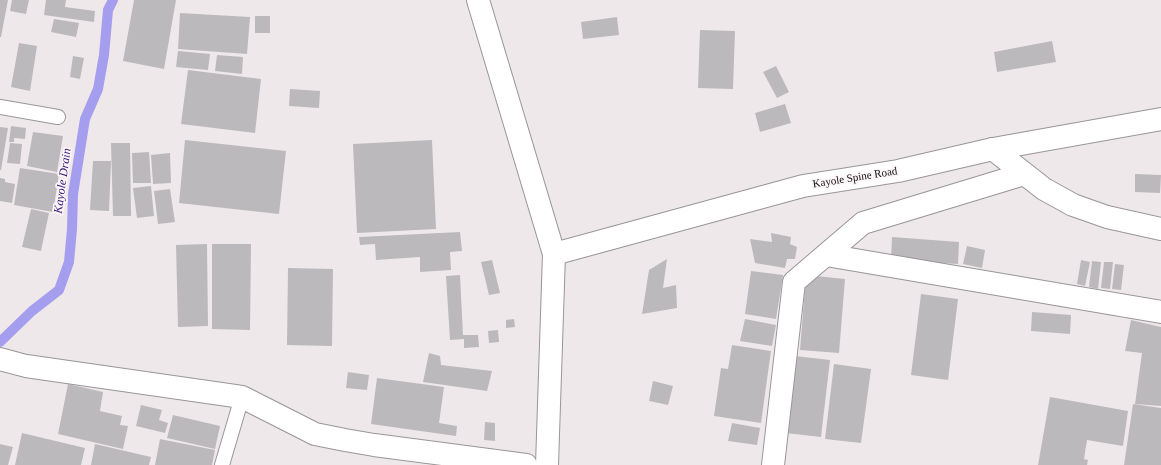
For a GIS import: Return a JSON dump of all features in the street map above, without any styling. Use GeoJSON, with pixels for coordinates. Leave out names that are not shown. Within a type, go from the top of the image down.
{"type":"FeatureCollection","features":[{"type":"Feature","properties":{"kind":"street"},"geometry":{"type":"LineString","coordinates":[[478,0],[554,254],[547,465]]}},
{"type":"Feature","properties":{"kind":"street","name":"Kayole Spine Road"},"geometry":{"type":"LineString","coordinates":[[554,254],[803,186],[898,172],[993,149],[1161,119]]}},
{"type":"Feature","properties":{"kind":"street"},"geometry":{"type":"LineString","coordinates":[[993,149],[1044,189],[1073,205],[1107,217],[1161,229]]}},
{"type":"Feature","properties":{"kind":"street"},"geometry":{"type":"LineString","coordinates":[[773,465],[794,282],[864,223],[1024,174]]}},
{"type":"Feature","properties":{"kind":"street"},"geometry":{"type":"LineString","coordinates":[[826,255],[1161,312]]}},
{"type":"Feature","properties":{"kind":"street"},"geometry":{"type":"LineString","coordinates":[[0,359],[26,366],[242,397],[315,434],[374,445],[526,465]]}},
{"type":"Feature","properties":{"kind":"lane"},"geometry":{"type":"LineString","coordinates":[[0,107],[58,117]]}},
{"type":"Feature","properties":{"kind":"lane"},"geometry":{"type":"LineString","coordinates":[[222,465],[242,397]]}},
{"type":"Feature","properties":{"kind":"building"},"geometry":{"type":"Polygon","coordinates":[[[0,0],[8,0],[1,37],[0,37],[0,0]]]}},
{"type":"Feature","properties":{"kind":"building"},"geometry":{"type":"Polygon","coordinates":[[[12,0],[29,0],[26,14],[10,11],[12,0]]]}},
{"type":"Feature","properties":{"kind":"building"},"geometry":{"type":"Polygon","coordinates":[[[46,0],[66,0],[65,7],[95,11],[94,22],[44,15],[46,0]]]}},
{"type":"Feature","properties":{"kind":"building"},"geometry":{"type":"Polygon","coordinates":[[[134,0],[176,0],[164,69],[123,61],[134,0]]]}},
{"type":"Feature","properties":{"kind":"building"},"geometry":{"type":"Polygon","coordinates":[[[180,13],[250,17],[247,54],[178,49],[180,13]]]}},
{"type":"Feature","properties":{"kind":"building"},"geometry":{"type":"Polygon","coordinates":[[[255,16],[270,16],[270,33],[255,33],[255,16]]]}},
{"type":"Feature","properties":{"kind":"building"},"geometry":{"type":"Polygon","coordinates":[[[617,17],[619,35],[583,39],[581,22],[617,17]]]}},
{"type":"Feature","properties":{"kind":"building"},"geometry":{"type":"Polygon","coordinates":[[[54,19],[79,23],[76,37],[51,32],[54,19]]]}},
{"type":"Feature","properties":{"kind":"building"},"geometry":{"type":"Polygon","coordinates":[[[700,30],[735,31],[733,89],[698,88],[700,30]]]}},
{"type":"Feature","properties":{"kind":"building"},"geometry":{"type":"Polygon","coordinates":[[[1052,41],[1056,62],[997,72],[994,52],[1052,41]]]}},
{"type":"Feature","properties":{"kind":"building"},"geometry":{"type":"Polygon","coordinates":[[[19,43],[37,46],[30,91],[11,87],[19,43]]]}},
{"type":"Feature","properties":{"kind":"building"},"geometry":{"type":"Polygon","coordinates":[[[178,51],[210,54],[208,70],[176,67],[178,51]]]}},
{"type":"Feature","properties":{"kind":"building"},"geometry":{"type":"Polygon","coordinates":[[[217,55],[243,57],[242,74],[215,71],[217,55]]]}},
{"type":"Feature","properties":{"kind":"building"},"geometry":{"type":"Polygon","coordinates":[[[73,56],[84,58],[80,79],[70,77],[73,56]]]}},
{"type":"Feature","properties":{"kind":"building"},"geometry":{"type":"Polygon","coordinates":[[[776,66],[789,92],[777,98],[763,72],[776,66]]]}},
{"type":"Feature","properties":{"kind":"building"},"geometry":{"type":"Polygon","coordinates":[[[188,70],[261,79],[255,133],[181,124],[188,70]]]}},
{"type":"Feature","properties":{"kind":"building"},"geometry":{"type":"Polygon","coordinates":[[[290,89],[320,91],[319,108],[289,106],[290,89]]]}},
{"type":"Feature","properties":{"kind":"building"},"geometry":{"type":"Polygon","coordinates":[[[785,104],[791,123],[760,132],[755,113],[785,104]]]}},
{"type":"Feature","properties":{"kind":"building"},"geometry":{"type":"Polygon","coordinates":[[[11,126],[26,128],[25,139],[14,138],[14,142],[9,142],[11,126]]]}},
{"type":"Feature","properties":{"kind":"building"},"geometry":{"type":"Polygon","coordinates":[[[0,127],[8,128],[1,170],[0,170],[0,127]]]}},
{"type":"Feature","properties":{"kind":"building"},"geometry":{"type":"Polygon","coordinates":[[[33,132],[63,136],[57,172],[27,166],[33,132]]]}},
{"type":"Feature","properties":{"kind":"building"},"geometry":{"type":"Polygon","coordinates":[[[185,140],[286,151],[279,214],[179,203],[185,140]]]}},
{"type":"Feature","properties":{"kind":"building"},"geometry":{"type":"Polygon","coordinates":[[[432,140],[436,229],[357,233],[353,144],[432,140]]]}},
{"type":"Feature","properties":{"kind":"building"},"geometry":{"type":"Polygon","coordinates":[[[10,143],[22,144],[20,164],[7,163],[10,143]]]}},
{"type":"Feature","properties":{"kind":"building"},"geometry":{"type":"Polygon","coordinates":[[[111,143],[130,143],[131,216],[113,216],[111,143]]]}},
{"type":"Feature","properties":{"kind":"building"},"geometry":{"type":"Polygon","coordinates":[[[149,152],[151,183],[133,183],[132,153],[149,152]]]}},
{"type":"Feature","properties":{"kind":"building"},"geometry":{"type":"Polygon","coordinates":[[[170,153],[171,183],[153,184],[151,155],[170,153]]]}},
{"type":"Feature","properties":{"kind":"building"},"geometry":{"type":"Polygon","coordinates":[[[93,161],[111,161],[109,211],[90,210],[93,161]]]}},
{"type":"Feature","properties":{"kind":"building"},"geometry":{"type":"Polygon","coordinates":[[[20,168],[59,174],[53,212],[14,205],[20,168]]]}},
{"type":"Feature","properties":{"kind":"building"},"geometry":{"type":"Polygon","coordinates":[[[1135,174],[1161,175],[1160,193],[1135,192],[1135,174]]]}},
{"type":"Feature","properties":{"kind":"building"},"geometry":{"type":"Polygon","coordinates":[[[0,178],[5,179],[5,182],[15,184],[12,203],[0,201],[0,178]]]}},
{"type":"Feature","properties":{"kind":"building"},"geometry":{"type":"Polygon","coordinates":[[[151,186],[154,216],[137,218],[133,188],[151,186]]]}},
{"type":"Feature","properties":{"kind":"building"},"geometry":{"type":"Polygon","coordinates":[[[170,189],[175,222],[158,224],[154,191],[170,189]]]}},
{"type":"Feature","properties":{"kind":"building"},"geometry":{"type":"Polygon","coordinates":[[[31,209],[49,213],[41,251],[22,247],[31,209]]]}},
{"type":"Feature","properties":{"kind":"building"},"geometry":{"type":"Polygon","coordinates":[[[460,232],[462,251],[450,252],[451,270],[420,272],[420,257],[376,260],[375,244],[360,245],[359,237],[460,232]]]}},
{"type":"Feature","properties":{"kind":"building"},"geometry":{"type":"Polygon","coordinates":[[[771,233],[791,237],[790,244],[797,247],[795,259],[787,259],[785,268],[755,263],[750,239],[772,242],[771,233]]]}},
{"type":"Feature","properties":{"kind":"building"},"geometry":{"type":"Polygon","coordinates":[[[892,237],[959,242],[958,264],[891,260],[892,237]]]}},
{"type":"Feature","properties":{"kind":"building"},"geometry":{"type":"Polygon","coordinates":[[[207,244],[208,326],[178,327],[176,245],[207,244]]]}},
{"type":"Feature","properties":{"kind":"building"},"geometry":{"type":"Polygon","coordinates":[[[212,244],[251,244],[250,330],[212,329],[212,244]]]}},
{"type":"Feature","properties":{"kind":"building"},"geometry":{"type":"Polygon","coordinates":[[[967,246],[985,250],[982,268],[963,264],[967,246]]]}},
{"type":"Feature","properties":{"kind":"building"},"geometry":{"type":"Polygon","coordinates":[[[667,259],[663,288],[676,285],[677,308],[642,314],[649,270],[667,259]]]}},
{"type":"Feature","properties":{"kind":"building"},"geometry":{"type":"Polygon","coordinates":[[[492,260],[500,293],[489,295],[481,262],[492,260]]]}},
{"type":"Feature","properties":{"kind":"building"},"geometry":{"type":"Polygon","coordinates":[[[1081,260],[1090,262],[1085,286],[1077,284],[1081,260]]]}},
{"type":"Feature","properties":{"kind":"building"},"geometry":{"type":"Polygon","coordinates":[[[1092,261],[1101,262],[1098,289],[1089,287],[1092,261]]]}},
{"type":"Feature","properties":{"kind":"building"},"geometry":{"type":"Polygon","coordinates":[[[1104,262],[1113,262],[1110,289],[1101,288],[1104,262]]]}},
{"type":"Feature","properties":{"kind":"building"},"geometry":{"type":"Polygon","coordinates":[[[1115,264],[1124,265],[1121,290],[1112,289],[1115,264]]]}},
{"type":"Feature","properties":{"kind":"building"},"geometry":{"type":"Polygon","coordinates":[[[288,268],[333,269],[332,346],[287,345],[288,268]]]}},
{"type":"Feature","properties":{"kind":"building"},"geometry":{"type":"Polygon","coordinates":[[[751,271],[783,275],[776,319],[745,314],[751,271]]]}},
{"type":"Feature","properties":{"kind":"building"},"geometry":{"type":"Polygon","coordinates":[[[460,275],[463,335],[478,335],[479,347],[464,348],[464,339],[450,340],[446,276],[460,275]]]}},
{"type":"Feature","properties":{"kind":"building"},"geometry":{"type":"Polygon","coordinates":[[[806,275],[845,279],[839,353],[800,350],[806,275]]]}},
{"type":"Feature","properties":{"kind":"building"},"geometry":{"type":"Polygon","coordinates":[[[921,294],[958,299],[948,380],[911,375],[921,294]]]}},
{"type":"Feature","properties":{"kind":"building"},"geometry":{"type":"Polygon","coordinates":[[[1032,312],[1071,315],[1070,334],[1031,331],[1032,312]]]}},
{"type":"Feature","properties":{"kind":"building"},"geometry":{"type":"Polygon","coordinates":[[[514,319],[515,327],[506,328],[506,320],[514,319]]]}},
{"type":"Feature","properties":{"kind":"building"},"geometry":{"type":"Polygon","coordinates":[[[745,319],[776,325],[772,346],[740,341],[745,319]]]}},
{"type":"Feature","properties":{"kind":"building"},"geometry":{"type":"Polygon","coordinates":[[[1131,320],[1161,327],[1161,406],[1135,404],[1142,353],[1125,351],[1131,320]]]}},
{"type":"Feature","properties":{"kind":"building"},"geometry":{"type":"Polygon","coordinates":[[[498,330],[499,342],[489,343],[488,331],[498,330]]]}},
{"type":"Feature","properties":{"kind":"building"},"geometry":{"type":"Polygon","coordinates":[[[732,345],[771,351],[761,423],[714,416],[721,368],[728,369],[732,345]]]}},
{"type":"Feature","properties":{"kind":"building"},"geometry":{"type":"Polygon","coordinates":[[[429,353],[440,356],[441,365],[492,371],[487,391],[423,382],[429,353]]]}},
{"type":"Feature","properties":{"kind":"building"},"geometry":{"type":"Polygon","coordinates":[[[795,356],[830,360],[821,437],[786,433],[795,356]]]}},
{"type":"Feature","properties":{"kind":"building"},"geometry":{"type":"Polygon","coordinates":[[[834,364],[871,369],[861,443],[825,439],[834,364]]]}},
{"type":"Feature","properties":{"kind":"building"},"geometry":{"type":"Polygon","coordinates":[[[348,372],[369,375],[367,390],[346,388],[348,372]]]}},
{"type":"Feature","properties":{"kind":"building"},"geometry":{"type":"Polygon","coordinates":[[[377,378],[444,387],[439,423],[457,426],[456,436],[371,424],[377,378]]]}},
{"type":"Feature","properties":{"kind":"building"},"geometry":{"type":"Polygon","coordinates":[[[653,381],[673,386],[668,405],[649,401],[653,381]]]}},
{"type":"Feature","properties":{"kind":"building"},"geometry":{"type":"Polygon","coordinates":[[[68,384],[103,392],[100,411],[122,416],[120,425],[128,426],[123,449],[58,434],[68,384]]]}},
{"type":"Feature","properties":{"kind":"building"},"geometry":{"type":"Polygon","coordinates":[[[1050,397],[1128,411],[1123,446],[1087,440],[1084,459],[1088,460],[1087,465],[1038,465],[1050,397]]]}},
{"type":"Feature","properties":{"kind":"building"},"geometry":{"type":"Polygon","coordinates":[[[1133,404],[1161,408],[1161,465],[1124,465],[1133,404]]]}},
{"type":"Feature","properties":{"kind":"building"},"geometry":{"type":"Polygon","coordinates":[[[141,405],[162,410],[159,420],[168,423],[165,433],[136,426],[141,405]]]}},
{"type":"Feature","properties":{"kind":"building"},"geometry":{"type":"Polygon","coordinates":[[[173,415],[220,426],[215,449],[167,438],[173,415]]]}},
{"type":"Feature","properties":{"kind":"building"},"geometry":{"type":"Polygon","coordinates":[[[485,422],[495,423],[495,441],[484,440],[485,422]]]}},
{"type":"Feature","properties":{"kind":"building"},"geometry":{"type":"Polygon","coordinates":[[[732,423],[760,428],[757,445],[728,441],[732,423]]]}},
{"type":"Feature","properties":{"kind":"building"},"geometry":{"type":"Polygon","coordinates":[[[22,433],[85,448],[81,465],[15,465],[22,433]]]}},
{"type":"Feature","properties":{"kind":"building"},"geometry":{"type":"Polygon","coordinates":[[[160,439],[215,450],[212,465],[155,465],[160,439]]]}},
{"type":"Feature","properties":{"kind":"building"},"geometry":{"type":"Polygon","coordinates":[[[0,444],[13,447],[8,465],[0,465],[0,444]]]}},
{"type":"Feature","properties":{"kind":"building"},"geometry":{"type":"Polygon","coordinates":[[[95,444],[151,457],[149,465],[91,465],[95,444]]]}},
{"type":"Feature","properties":{"kind":"waterway","name":"Kayole Drain"},"geometry":{"type":"LineString","coordinates":[[0,342],[32,311],[59,290],[69,262],[73,194],[85,119],[98,89],[104,55],[108,10],[113,0]]}}]}
